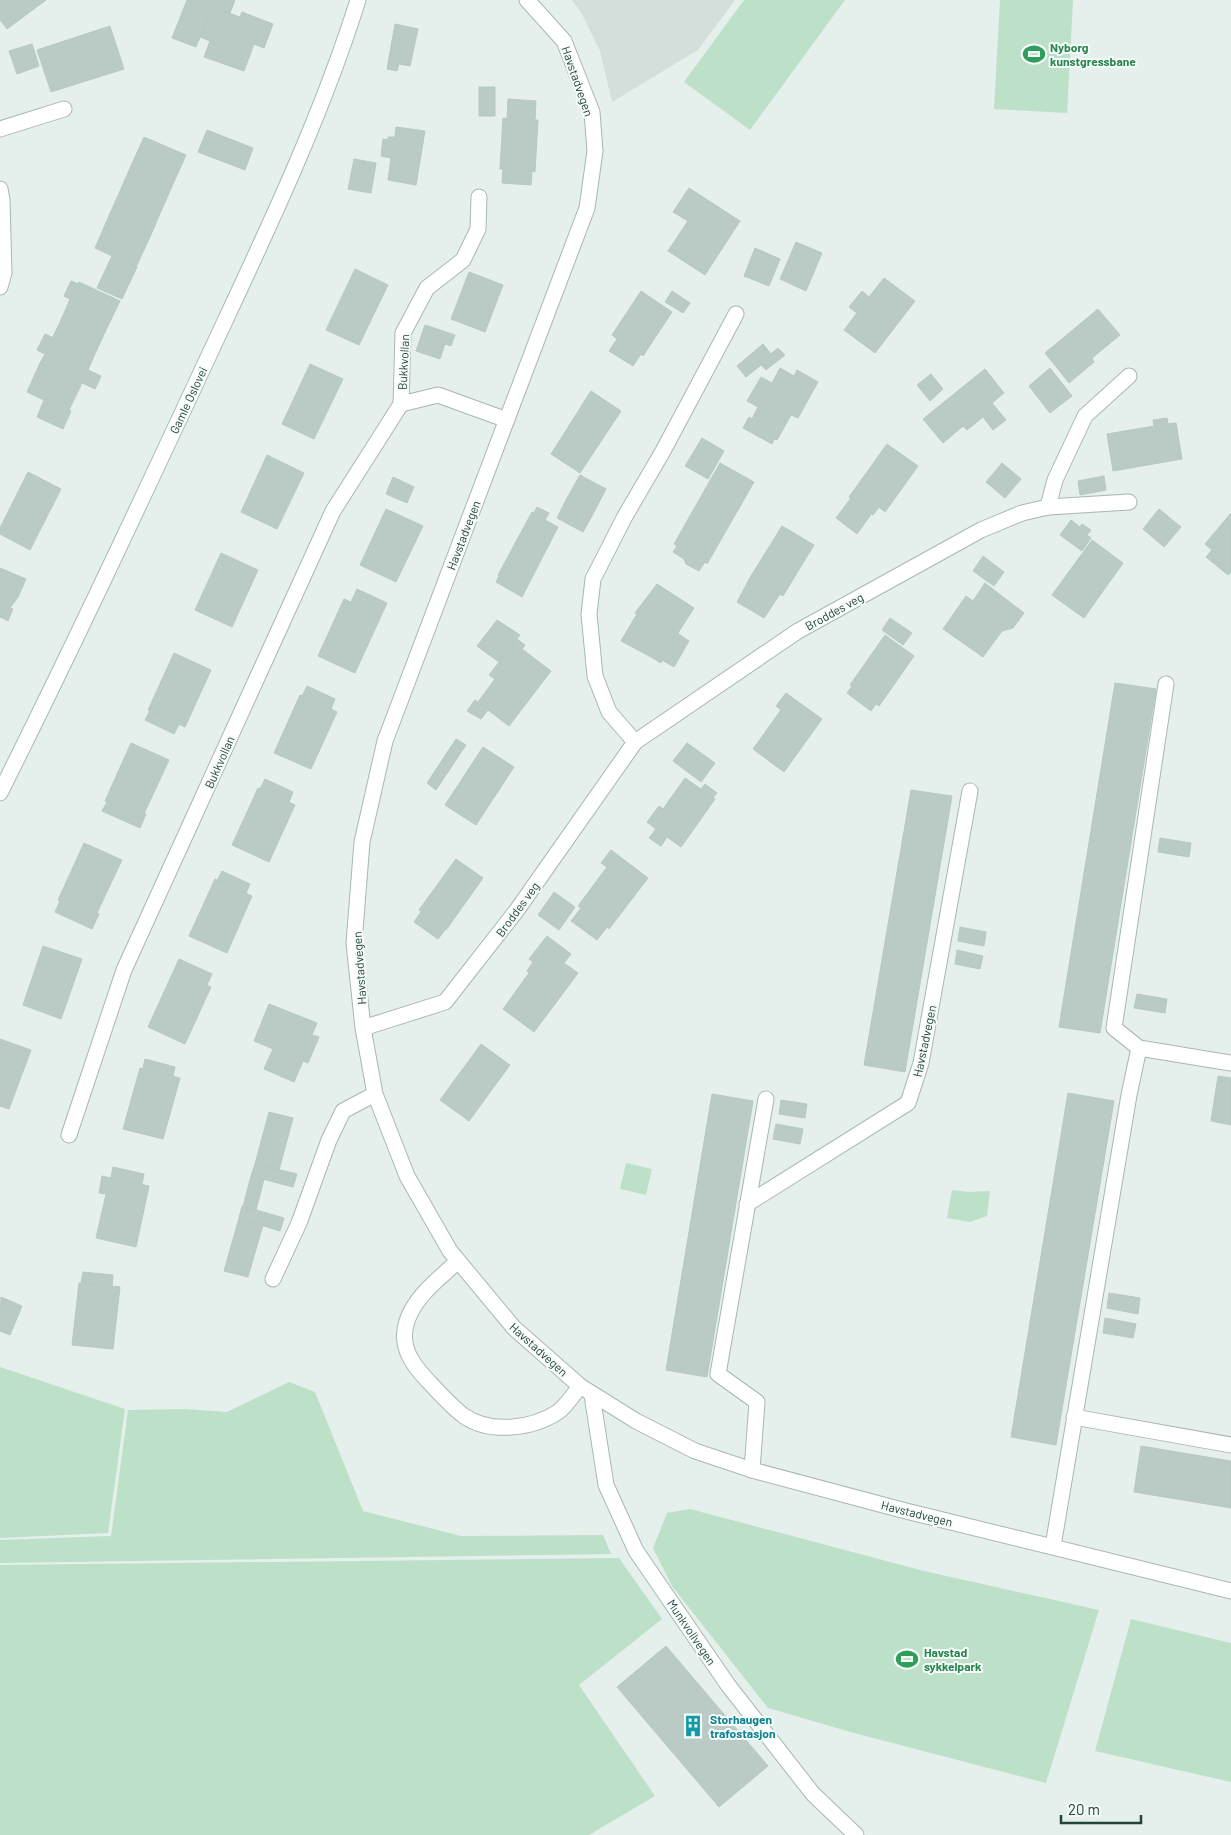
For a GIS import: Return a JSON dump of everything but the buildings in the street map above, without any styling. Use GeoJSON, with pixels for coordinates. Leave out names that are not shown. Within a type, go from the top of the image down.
{"type":"FeatureCollection","features":[{"type":"Feature","properties":{"kind":"street","name":"Gamle Oslovei"},"geometry":{"type":"LineString","coordinates":[[0,793],[81,629],[296,168],[342,52],[358,0]]}},
{"type":"Feature","properties":{"kind":"street","name":"Havstadvegen"},"geometry":{"type":"LineString","coordinates":[[527,0],[564,41],[592,112],[595,151],[587,208],[385,741],[362,842],[354,943],[363,1028],[375,1094],[407,1176],[450,1251],[514,1328],[586,1391],[636,1421],[695,1451],[752,1470],[902,1510],[1231,1591]]}},
{"type":"Feature","properties":{"kind":"street"},"geometry":{"type":"LineString","coordinates":[[0,129],[64,109]]}},
{"type":"Feature","properties":{"kind":"street"},"geometry":{"type":"LineString","coordinates":[[0,189],[4,273],[0,287]]}},
{"type":"Feature","properties":{"kind":"street","name":"Bukkvollan"},"geometry":{"type":"LineString","coordinates":[[70,1135],[128,961],[333,511],[402,404],[403,333],[427,288],[463,260],[478,229],[478,197]]}},
{"type":"Feature","properties":{"kind":"street"},"geometry":{"type":"LineString","coordinates":[[635,742],[609,712],[595,676],[590,614],[594,579],[624,518],[663,451],[736,314]]}},
{"type":"Feature","properties":{"kind":"street"},"geometry":{"type":"LineString","coordinates":[[1048,508],[1055,480],[1086,416],[1129,376]]}},
{"type":"Feature","properties":{"kind":"street","name":"Bukkvollan"},"geometry":{"type":"LineString","coordinates":[[402,404],[438,395],[507,420]]}},
{"type":"Feature","properties":{"kind":"street","name":"Broddes veg"},"geometry":{"type":"LineString","coordinates":[[363,1028],[445,1002],[517,910],[635,742],[798,631],[981,530],[1022,513],[1048,508],[1129,502]]}},
{"type":"Feature","properties":{"kind":"street"},"geometry":{"type":"LineString","coordinates":[[1166,684],[1114,1028],[1139,1048],[1231,1063]]}},
{"type":"Feature","properties":{"kind":"street","name":"Havstadvegen"},"geometry":{"type":"LineString","coordinates":[[747,1204],[908,1103],[921,1063],[970,791]]}},
{"type":"Feature","properties":{"kind":"street"},"geometry":{"type":"LineString","coordinates":[[1053,1546],[1129,1095],[1139,1048]]}},
{"type":"Feature","properties":{"kind":"street"},"geometry":{"type":"LineString","coordinates":[[273,1279],[299,1223],[329,1140],[343,1111],[375,1094]]}},
{"type":"Feature","properties":{"kind":"street"},"geometry":{"type":"LineString","coordinates":[[752,1470],[757,1402],[718,1374],[766,1099]]}},
{"type":"Feature","properties":{"kind":"street"},"geometry":{"type":"LineString","coordinates":[[458,1261],[420,1297],[407,1321],[405,1342],[413,1366],[443,1397],[465,1416],[484,1425],[510,1428],[535,1423],[559,1412],[586,1391]]}},
{"type":"Feature","properties":{"kind":"street","name":"Munkvollvegen"},"geometry":{"type":"LineString","coordinates":[[586,1391],[606,1485],[636,1551],[728,1685],[813,1794],[856,1835]]}},
{"type":"Feature","properties":{"kind":"street"},"geometry":{"type":"LineString","coordinates":[[1074,1417],[1231,1445]]}},
{"type":"Feature","properties":{"kind":"shaded area"},"geometry":{"type":"Polygon","coordinates":[[[572,0],[735,0],[698,50],[612,102],[600,51],[581,12],[572,0]]]}},
{"type":"Feature","properties":{"kind":"green space"},"geometry":{"type":"Polygon","coordinates":[[[744,0],[845,0],[750,130],[684,82],[744,0]]]}},
{"type":"Feature","properties":{"kind":"green space","name":"Nyborg kunstgressbane"},"geometry":{"type":"Polygon","coordinates":[[[1000,0],[1073,0],[1067,113],[994,109],[1000,0]]]}},
{"type":"Feature","properties":{"kind":"green space"},"geometry":{"type":"Polygon","coordinates":[[[626,1163],[652,1169],[646,1195],[620,1189],[626,1163]]]}},
{"type":"Feature","properties":{"kind":"green space"},"geometry":{"type":"Polygon","coordinates":[[[952,1190],[968,1192],[990,1191],[987,1216],[970,1222],[947,1218],[952,1190]]]}},
{"type":"Feature","properties":{"kind":"green space"},"geometry":{"type":"Polygon","coordinates":[[[0,1367],[125,1409],[108,1533],[0,1538],[0,1367]]]}},
{"type":"Feature","properties":{"kind":"green space"},"geometry":{"type":"Polygon","coordinates":[[[289,1382],[315,1392],[363,1511],[461,1536],[603,1535],[611,1554],[0,1563],[0,1540],[111,1536],[128,1410],[184,1409],[227,1412],[289,1382]]]}},
{"type":"Feature","properties":{"kind":"green space","name":"Havstad sykkelpark"},"geometry":{"type":"Polygon","coordinates":[[[690,1509],[924,1571],[1099,1610],[1046,1783],[854,1733],[768,1708],[672,1586],[653,1548],[667,1513],[690,1509]]]}},
{"type":"Feature","properties":{"kind":"green space"},"geometry":{"type":"Polygon","coordinates":[[[619,1558],[662,1619],[579,1685],[655,1796],[589,1835],[0,1835],[0,1565],[619,1558]]]}},
{"type":"Feature","properties":{"kind":"green space"},"geometry":{"type":"Polygon","coordinates":[[[1131,1619],[1231,1643],[1231,1782],[1095,1751],[1131,1619]]]}},
{"type":"Feature","properties":{"kind":"place","name":"Nyborg kunstgressbane"},"geometry":{"type":"Point","coordinates":[1034,54]}},
{"type":"Feature","properties":{"kind":"place","name":"Havstad sykkelpark"},"geometry":{"type":"Point","coordinates":[907,1659]}},
{"type":"Feature","properties":{"kind":"place","name":"Storhaugen trafostasjon"},"geometry":{"type":"Point","coordinates":[693,1726]}}]}
